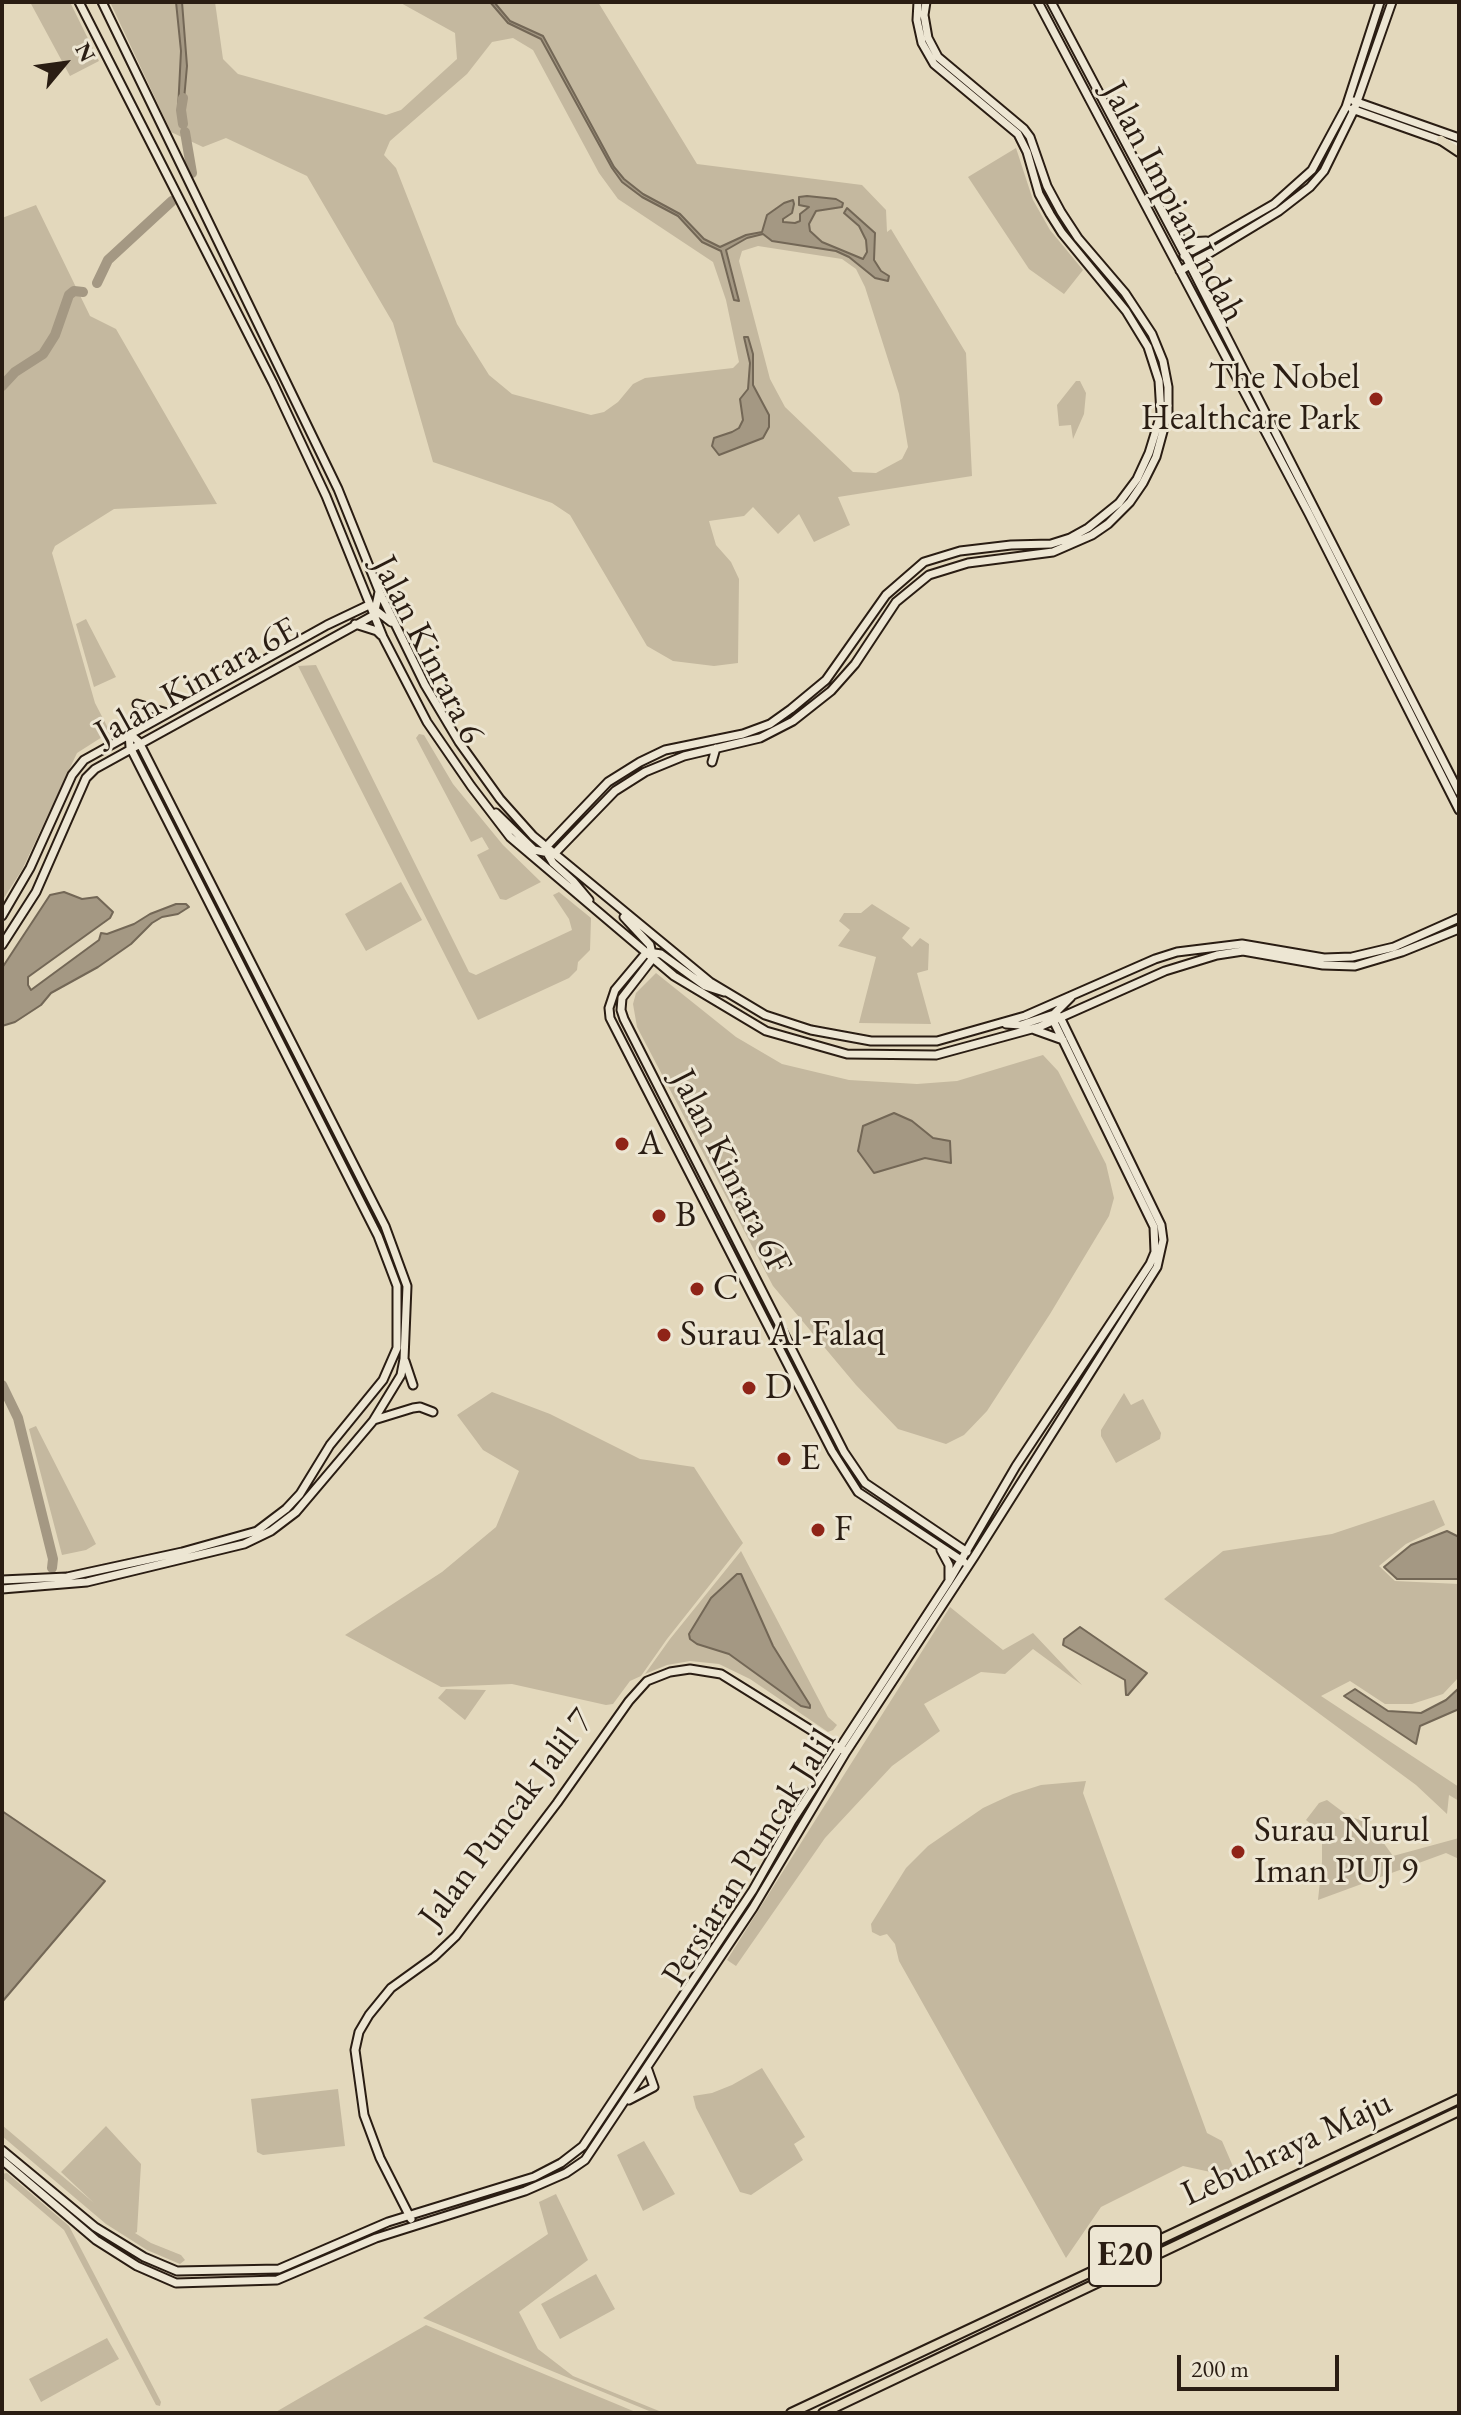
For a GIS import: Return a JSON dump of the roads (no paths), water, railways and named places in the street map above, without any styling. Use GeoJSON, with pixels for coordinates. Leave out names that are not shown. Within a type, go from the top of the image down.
{"type":"FeatureCollection","features":[{"type":"Feature","properties":{"kind":"highway"},"geometry":{"type":"LineString","coordinates":[[1441,140],[1459,150]]}},
{"type":"Feature","properties":{"kind":"highway","name":"Lebuhraya Maju"},"geometry":{"type":"LineString","coordinates":[[791,2413],[1459,2099]]}},
{"type":"Feature","properties":{"kind":"highway","name":"Lebuhraya Maju"},"geometry":{"type":"LineString","coordinates":[[823,2413],[1459,2111]]}},
{"type":"Feature","properties":{"kind":"main road","name":"Jalan Kinrara 6"},"geometry":{"type":"LineString","coordinates":[[79,2],[273,383],[326,496],[383,637],[427,722],[510,837],[667,969],[757,1027],[847,1054],[936,1055],[1031,1029],[1055,1017]]}},
{"type":"Feature","properties":{"kind":"main road","name":"Jalan Kinrara 6"},"geometry":{"type":"LineString","coordinates":[[102,2],[338,489],[379,591],[425,685],[459,742],[500,799],[533,836],[697,973],[765,1015],[811,1030],[871,1041],[937,1041],[1004,1024],[1071,997]]}},
{"type":"Feature","properties":{"kind":"main road"},"geometry":{"type":"LineString","coordinates":[[601,914],[553,863],[549,852],[555,837],[608,782],[665,750],[743,734],[770,724],[826,680],[886,595],[924,562],[979,548],[1051,544],[1088,528],[1130,490],[1158,429],[1161,414],[1159,381],[1148,347],[1126,311],[1050,214],[1039,194],[1027,152],[1018,134],[934,64],[922,43],[917,20],[918,2]]}},
{"type":"Feature","properties":{"kind":"main road"},"geometry":{"type":"LineString","coordinates":[[483,802],[534,850],[549,852],[563,843],[615,791],[667,762],[760,738],[793,721],[831,691],[855,664],[896,602],[929,575],[968,563],[1053,552],[1100,530],[1124,509],[1143,483],[1165,431],[1168,387],[1163,361],[1152,334],[1125,293],[1078,238],[1061,212],[1024,129],[938,57],[928,38],[924,15],[926,2]]}},
{"type":"Feature","properties":{"kind":"main road","name":"Jalan Impian Indah"},"geometry":{"type":"LineString","coordinates":[[1038,2],[1309,514],[1459,810]]}},
{"type":"Feature","properties":{"kind":"main road","name":"Jalan Impian Indah"},"geometry":{"type":"LineString","coordinates":[[1051,2],[1175,234],[1459,792]]}},
{"type":"Feature","properties":{"kind":"main road"},"geometry":{"type":"LineString","coordinates":[[1175,261],[1274,204],[1316,165],[1351,104],[1380,2]]}},
{"type":"Feature","properties":{"kind":"main road"},"geometry":{"type":"LineString","coordinates":[[1180,271],[1279,211],[1310,187],[1324,171],[1392,2]]}},
{"type":"Feature","properties":{"kind":"main road"},"geometry":{"type":"LineString","coordinates":[[1351,104],[1459,138]]}},
{"type":"Feature","properties":{"kind":"main road"},"geometry":{"type":"LineString","coordinates":[[1351,104],[1441,140]]}},
{"type":"Feature","properties":{"kind":"main road"},"geometry":{"type":"LineString","coordinates":[[1175,234],[1193,243],[1211,240]]}},
{"type":"Feature","properties":{"kind":"main road"},"geometry":{"type":"LineString","coordinates":[[352,613],[363,590]]}},
{"type":"Feature","properties":{"kind":"main road"},"geometry":{"type":"LineString","coordinates":[[379,591],[373,609],[397,628]]}},
{"type":"Feature","properties":{"kind":"main road","name":"Jalan Kinrara 6E"},"geometry":{"type":"LineString","coordinates":[[2,916],[30,868],[72,775],[84,760],[352,613],[373,609]]}},
{"type":"Feature","properties":{"kind":"main road","name":"Jalan Kinrara 6E"},"geometry":{"type":"LineString","coordinates":[[2,945],[36,892],[86,778],[95,769],[355,624],[373,609]]}},
{"type":"Feature","properties":{"kind":"main road"},"geometry":{"type":"LineString","coordinates":[[355,624],[377,631],[383,637]]}},
{"type":"Feature","properties":{"kind":"main road"},"geometry":{"type":"LineString","coordinates":[[137,704],[167,713]]}},
{"type":"Feature","properties":{"kind":"main road"},"geometry":{"type":"LineString","coordinates":[[2,1589],[87,1582],[233,1547],[281,1526],[373,1421],[393,1392],[404,1359],[408,1295],[401,1267],[368,1190],[147,757],[139,742],[129,733]]}},
{"type":"Feature","properties":{"kind":"main road"},"geometry":{"type":"LineString","coordinates":[[2,1580],[67,1577],[182,1552],[257,1531],[300,1494],[330,1445],[369,1399],[391,1366],[397,1348],[397,1286],[378,1236],[130,747],[129,733]]}},
{"type":"Feature","properties":{"kind":"main road"},"geometry":{"type":"LineString","coordinates":[[147,757],[153,735]]}},
{"type":"Feature","properties":{"kind":"main road"},"geometry":{"type":"LineString","coordinates":[[698,743],[712,750]]}},
{"type":"Feature","properties":{"kind":"main road"},"geometry":{"type":"LineString","coordinates":[[712,750],[712,762]]}},
{"type":"Feature","properties":{"kind":"main road"},"geometry":{"type":"LineString","coordinates":[[118,754],[136,759]]}},
{"type":"Feature","properties":{"kind":"main road"},"geometry":{"type":"LineString","coordinates":[[533,836],[555,837]]}},
{"type":"Feature","properties":{"kind":"main road"},"geometry":{"type":"LineString","coordinates":[[563,843],[565,863]]}},
{"type":"Feature","properties":{"kind":"main road"},"geometry":{"type":"LineString","coordinates":[[612,903],[651,954],[661,954],[705,986],[727,992]]}},
{"type":"Feature","properties":{"kind":"main road"},"geometry":{"type":"LineString","coordinates":[[1055,1017],[1071,997],[1177,952],[1242,944],[1324,958],[1352,957],[1394,947],[1459,918]]}},
{"type":"Feature","properties":{"kind":"main road"},"geometry":{"type":"LineString","coordinates":[[1004,1024],[1021,1025],[1071,1012],[1165,971],[1233,952],[1243,951],[1323,965],[1355,966],[1402,952],[1459,929]]}},
{"type":"Feature","properties":{"kind":"main road"},"geometry":{"type":"LineString","coordinates":[[637,944],[638,969],[667,969]]}},
{"type":"Feature","properties":{"kind":"main road","name":"Jalan Kinrara 6F"},"geometry":{"type":"LineString","coordinates":[[651,954],[615,990],[609,1008],[610,1018],[808,1404],[843,1471],[858,1492],[965,1563]]}},
{"type":"Feature","properties":{"kind":"main road","name":"Jalan Kinrara 6F"},"geometry":{"type":"LineString","coordinates":[[638,969],[622,998],[621,1010],[851,1464],[865,1483],[974,1557]]}},
{"type":"Feature","properties":{"kind":"main road"},"geometry":{"type":"LineString","coordinates":[[1066,1030],[1071,1012]]}},
{"type":"Feature","properties":{"kind":"main road","name":"Persiaran Puncak Jalil"},"geometry":{"type":"LineString","coordinates":[[2,2160],[96,2240],[137,2266],[176,2283],[277,2280],[356,2245],[525,2191],[566,2173],[585,2160],[753,1908],[843,1750],[949,1581],[974,1557],[1157,1267],[1163,1240],[1161,1225],[1066,1030],[1055,1017]]}},
{"type":"Feature","properties":{"kind":"main road","name":"Persiaran Puncak Jalil"},"geometry":{"type":"LineString","coordinates":[[2,2150],[95,2227],[144,2257],[177,2271],[279,2269],[395,2220],[534,2177],[561,2163],[583,2146],[753,1890],[792,1821],[843,1750],[965,1563],[966,1552],[977,1532],[1040,1430],[1150,1264],[1156,1242],[1154,1227],[1063,1040],[1055,1017]]}},
{"type":"Feature","properties":{"kind":"main road"},"geometry":{"type":"LineString","coordinates":[[1031,1029],[1063,1040]]}},
{"type":"Feature","properties":{"kind":"main road"},"geometry":{"type":"LineString","coordinates":[[699,1190],[709,1185]]}},
{"type":"Feature","properties":{"kind":"main road"},"geometry":{"type":"LineString","coordinates":[[404,1359],[413,1385]]}},
{"type":"Feature","properties":{"kind":"main road"},"geometry":{"type":"LineString","coordinates":[[808,1404],[817,1399]]}},
{"type":"Feature","properties":{"kind":"main road"},"geometry":{"type":"LineString","coordinates":[[373,1421],[413,1408],[433,1412]]}},
{"type":"Feature","properties":{"kind":"main road"},"geometry":{"type":"LineString","coordinates":[[1040,1430],[1055,1428]]}},
{"type":"Feature","properties":{"kind":"main road"},"geometry":{"type":"LineString","coordinates":[[945,1538],[962,1541],[977,1532]]}},
{"type":"Feature","properties":{"kind":"main road"},"geometry":{"type":"LineString","coordinates":[[938,1546],[949,1565],[949,1581]]}},
{"type":"Feature","properties":{"kind":"main road","name":"Jalan Puncak Jalil 7"},"geometry":{"type":"LineString","coordinates":[[414,2225],[380,2158],[364,2115],[355,2050],[359,2032],[391,1988],[434,1957],[456,1936],[557,1803],[629,1701],[647,1681],[670,1672],[690,1669],[721,1674],[843,1750]]}},
{"type":"Feature","properties":{"kind":"main road"},"geometry":{"type":"LineString","coordinates":[[625,2103],[654,2087],[648,2068]]}},
{"type":"Feature","properties":{"kind":"main road"},"geometry":{"type":"LineString","coordinates":[[402,2200],[412,2208],[425,2211]]}},
{"type":"Feature","properties":{"kind":"main road"},"geometry":{"type":"LineString","coordinates":[[395,2220],[401,2212],[402,2200]]}},
{"type":"Feature","properties":{"kind":"waterway"},"geometry":{"type":"LineString","coordinates":[[183,98],[183,124]]}},
{"type":"Feature","properties":{"kind":"waterway"},"geometry":{"type":"LineString","coordinates":[[185,132],[192,173]]}},
{"type":"Feature","properties":{"kind":"waterway"},"geometry":{"type":"LineString","coordinates":[[97,283],[108,260],[172,201]]}},
{"type":"Feature","properties":{"kind":"waterway"},"geometry":{"type":"LineString","coordinates":[[2,386],[15,372],[43,354],[55,335],[69,295],[74,291],[83,292]]}},
{"type":"Feature","properties":{"kind":"waterway"},"geometry":{"type":"LineString","coordinates":[[2,1385],[18,1418],[53,1559],[52,1568]]}},
{"type":"Feature","properties":{"kind":"place","name":"The Nobel Healthcare Park"},"geometry":{"type":"Point","coordinates":[1376,399]}},
{"type":"Feature","properties":{"kind":"place","name":"A"},"geometry":{"type":"Point","coordinates":[622,1144]}},
{"type":"Feature","properties":{"kind":"place","name":"B"},"geometry":{"type":"Point","coordinates":[659,1216]}},
{"type":"Feature","properties":{"kind":"place","name":"C"},"geometry":{"type":"Point","coordinates":[697,1289]}},
{"type":"Feature","properties":{"kind":"place","name":"Surau Al-Falaq"},"geometry":{"type":"Point","coordinates":[664,1335]}},
{"type":"Feature","properties":{"kind":"place","name":"D"},"geometry":{"type":"Point","coordinates":[749,1388]}},
{"type":"Feature","properties":{"kind":"place","name":"E"},"geometry":{"type":"Point","coordinates":[784,1459]}},
{"type":"Feature","properties":{"kind":"place","name":"F"},"geometry":{"type":"Point","coordinates":[818,1530]}},
{"type":"Feature","properties":{"kind":"place","name":"Surau Nurul Iman PUJ 9"},"geometry":{"type":"Point","coordinates":[1238,1852]}}]}
